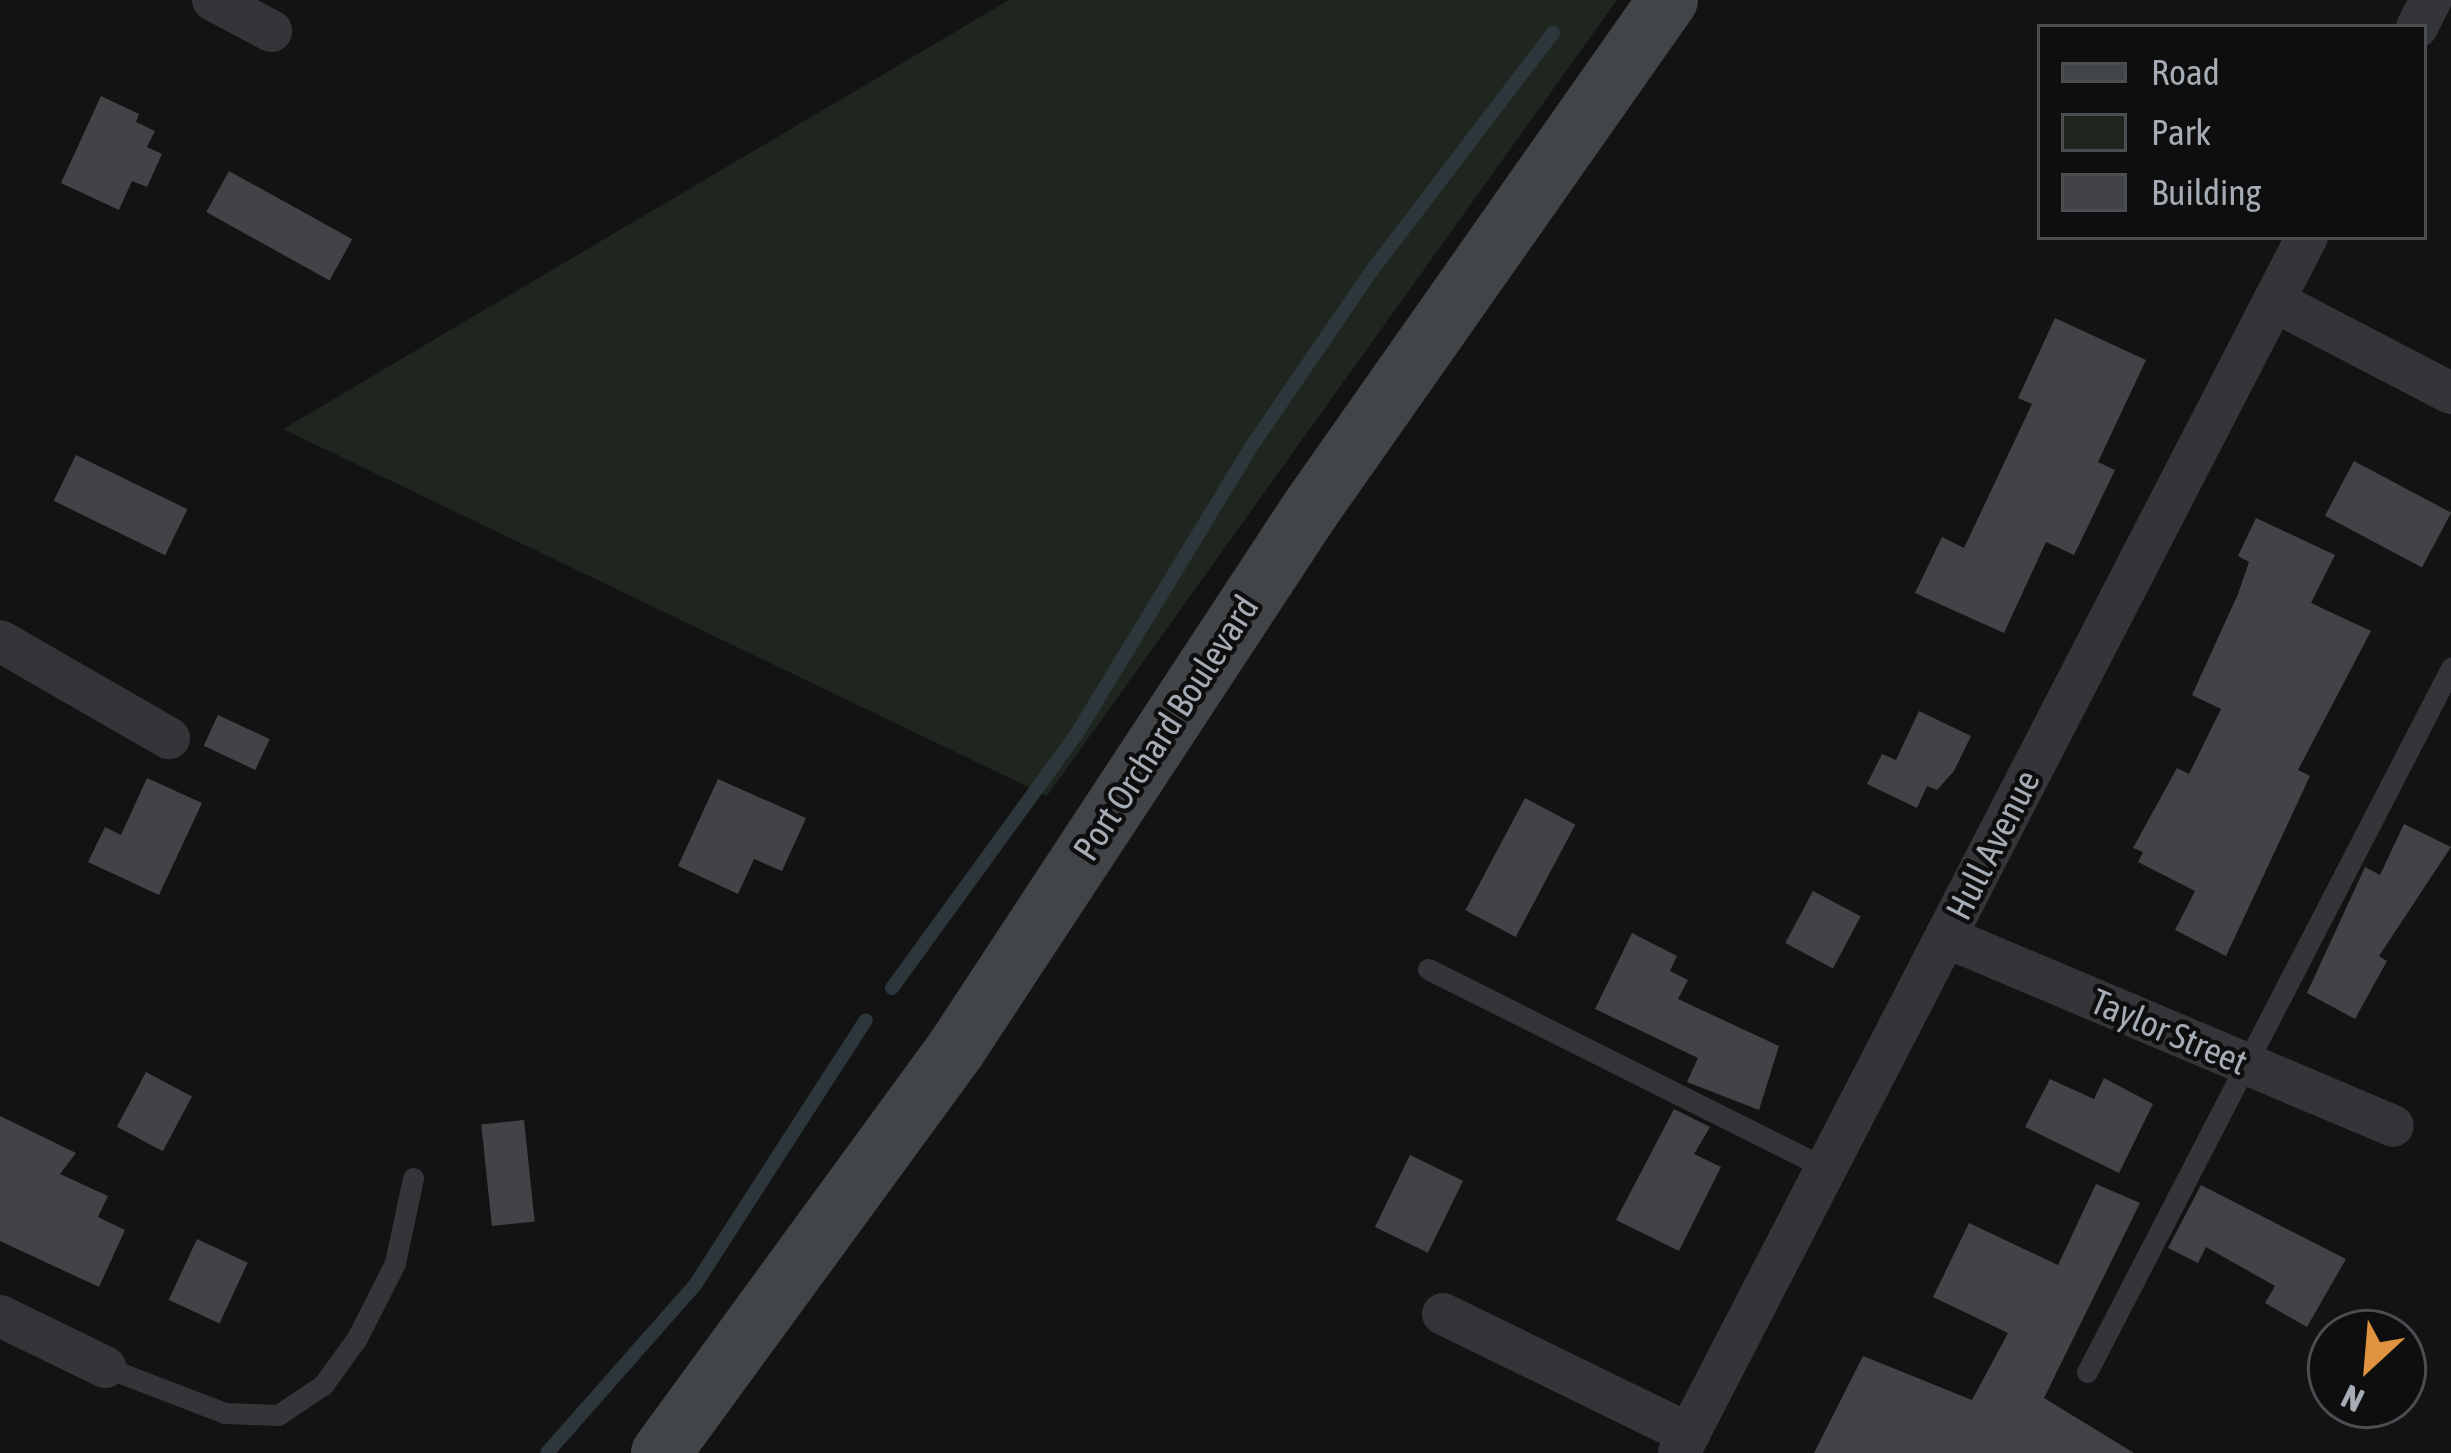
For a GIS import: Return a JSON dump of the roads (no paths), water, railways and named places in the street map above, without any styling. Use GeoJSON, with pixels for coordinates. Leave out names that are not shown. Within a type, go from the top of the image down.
{"type":"FeatureCollection","features":[{"type":"Feature","properties":{"kind":"main road","name":"Port Orchard Boulevard"},"geometry":{"type":"LineString","coordinates":[[661,1453],[956,1049],[1310,510],[1668,0]]}},
{"type":"Feature","properties":{"kind":"street"},"geometry":{"type":"LineString","coordinates":[[213,0],[271,31]]}},
{"type":"Feature","properties":{"kind":"street","name":"Hull Avenue"},"geometry":{"type":"LineString","coordinates":[[1684,1443],[2305,240]]}},
{"type":"Feature","properties":{"kind":"street"},"geometry":{"type":"LineString","coordinates":[[2274,301],[2451,393]]}},
{"type":"Feature","properties":{"kind":"street"},"geometry":{"type":"LineString","coordinates":[[0,640],[169,738]]}},
{"type":"Feature","properties":{"kind":"street","name":"Taylor Street"},"geometry":{"type":"LineString","coordinates":[[1946,937],[2392,1126]]}},
{"type":"Feature","properties":{"kind":"street"},"geometry":{"type":"LineString","coordinates":[[1443,1314],[1684,1443]]}},
{"type":"Feature","properties":{"kind":"street"},"geometry":{"type":"LineString","coordinates":[[0,1316],[105,1367]]}},
{"type":"Feature","properties":{"kind":"lane"},"geometry":{"type":"LineString","coordinates":[[2087,1372],[2240,1062],[2451,668]]}},
{"type":"Feature","properties":{"kind":"lane"},"geometry":{"type":"LineString","coordinates":[[1428,969],[1826,1168]]}},
{"type":"Feature","properties":{"kind":"lane"},"geometry":{"type":"LineString","coordinates":[[105,1367],[225,1412],[278,1414],[323,1385],[357,1339],[394,1263],[413,1178]]}},
{"type":"Feature","properties":{"kind":"waterway"},"geometry":{"type":"LineString","coordinates":[[892,988],[1076,735],[1251,447],[1370,273],[1553,33]]}},
{"type":"Feature","properties":{"kind":"waterway"},"geometry":{"type":"LineString","coordinates":[[547,1453],[695,1285],[866,1020]]}}]}
